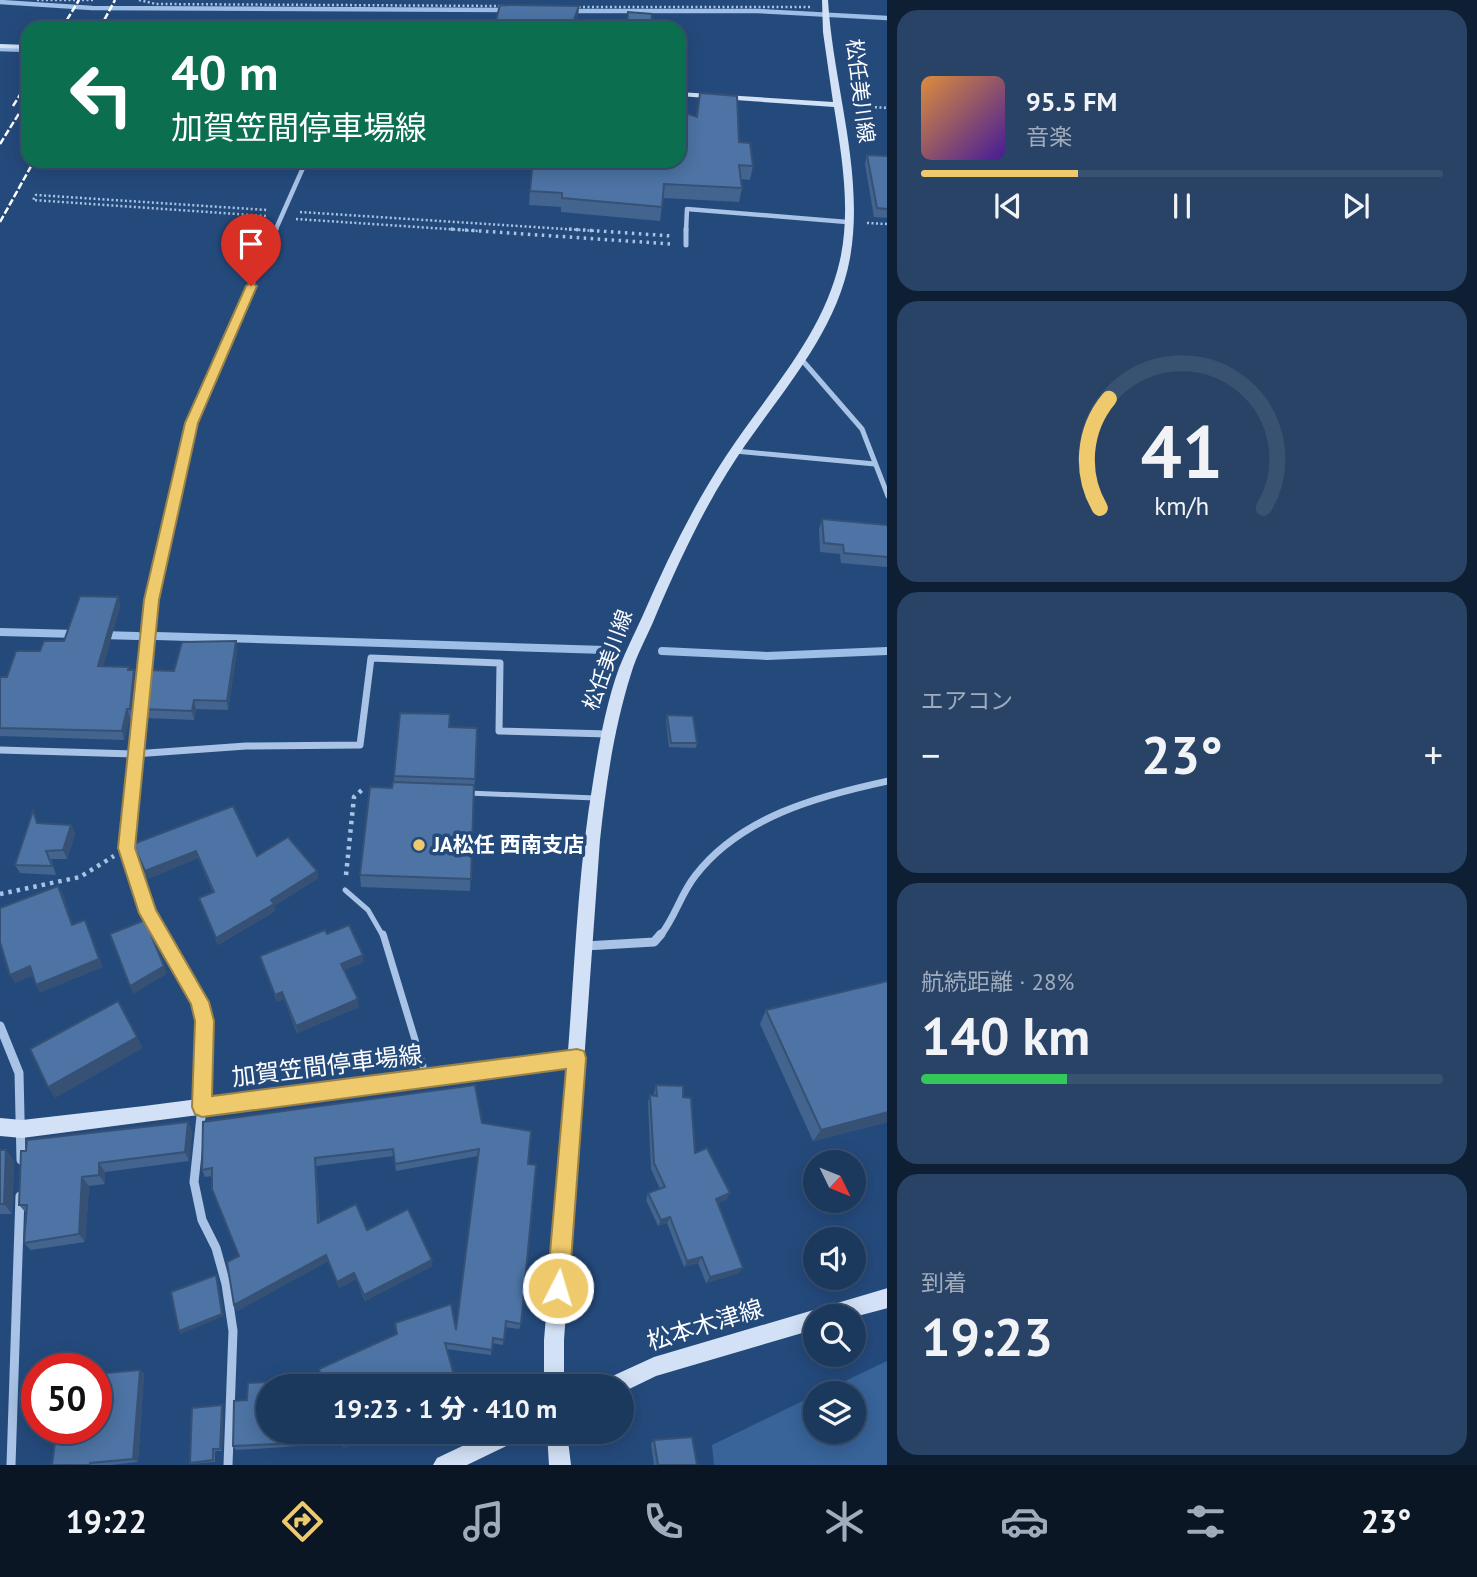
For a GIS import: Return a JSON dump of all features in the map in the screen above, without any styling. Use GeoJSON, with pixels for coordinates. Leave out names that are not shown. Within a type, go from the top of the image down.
{"type":"FeatureCollection","features":[{"type":"Feature","properties":{"kind":"main road","name":"松任美川線"},"geometry":{"type":"LineString","coordinates":[[554,1374],[554,1340],[577,1058],[587,871],[595,798],[623,677],[664,580],[696,516],[735,451],[802,360],[831,302],[845,259],[847,178],[835,105],[825,9]]}},
{"type":"Feature","properties":{"kind":"main road"},"geometry":{"type":"LineString","coordinates":[[0,46],[21,47]]}},
{"type":"Feature","properties":{"kind":"main road"},"geometry":{"type":"LineString","coordinates":[[686,94],[835,105]]}},
{"type":"Feature","properties":{"kind":"main road","name":"加賀笠間停車場線"},"geometry":{"type":"LineString","coordinates":[[0,1127],[22,1129],[577,1058]]}},
{"type":"Feature","properties":{"kind":"main road"},"geometry":{"type":"LineString","coordinates":[[866,1304],[887,1298]]}},
{"type":"Feature","properties":{"kind":"main road","name":"松本木津線"},"geometry":{"type":"LineString","coordinates":[[634,1376],[654,1367],[803,1323]]}},
{"type":"Feature","properties":{"kind":"main road"},"geometry":{"type":"LineString","coordinates":[[444,1465],[489,1444]]}},
{"type":"Feature","properties":{"kind":"main road"},"geometry":{"type":"LineString","coordinates":[[557,1444],[560,1465]]}},
{"type":"Feature","properties":{"kind":"street"},"geometry":{"type":"LineString","coordinates":[[228,1465],[233,1331],[226,1284],[216,1248],[202,1220],[194,1182],[202,1107],[205,1021],[199,1002],[148,913],[126,848],[151,600],[191,423],[303,168]]}},
{"type":"Feature","properties":{"kind":"street"},"geometry":{"type":"LineString","coordinates":[[686,245],[687,209],[847,222]]}},
{"type":"Feature","properties":{"kind":"street"},"geometry":{"type":"LineString","coordinates":[[802,360],[862,429],[887,496]]}},
{"type":"Feature","properties":{"kind":"street"},"geometry":{"type":"LineString","coordinates":[[735,451],[875,464]]}},
{"type":"Feature","properties":{"kind":"street"},"geometry":{"type":"LineString","coordinates":[[1,752],[134,754],[246,747],[359,745],[371,658],[500,663],[499,731],[608,734]]}},
{"type":"Feature","properties":{"kind":"street"},"geometry":{"type":"LineString","coordinates":[[584,946],[654,942],[668,926],[685,888],[696,873],[737,838],[814,799],[887,781]]}},
{"type":"Feature","properties":{"kind":"street"},"geometry":{"type":"LineString","coordinates":[[0,1026],[19,1073],[22,1129],[20,1169]]}},
{"type":"Feature","properties":{"kind":"street"},"geometry":{"type":"LineString","coordinates":[[11,1465],[20,1182]]}},
{"type":"Feature","properties":{"kind":"lane"},"geometry":{"type":"LineString","coordinates":[[458,793],[595,798]]}},
{"type":"Feature","properties":{"kind":"lane"},"geometry":{"type":"LineString","coordinates":[[345,890],[368,910],[381,929],[423,1066]]}},
{"type":"Feature","properties":{"kind":"path"},"geometry":{"type":"LineString","coordinates":[[37,0],[95,0]]}},
{"type":"Feature","properties":{"kind":"path"},"geometry":{"type":"LineString","coordinates":[[139,0],[156,4],[505,6]]}},
{"type":"Feature","properties":{"kind":"path"},"geometry":{"type":"LineString","coordinates":[[575,7],[825,9]]}},
{"type":"Feature","properties":{"kind":"path"},"geometry":{"type":"LineString","coordinates":[[835,105],[887,108]]}},
{"type":"Feature","properties":{"kind":"path"},"geometry":{"type":"LineString","coordinates":[[686,245],[33,200],[36,195],[687,237]]}},
{"type":"Feature","properties":{"kind":"path"},"geometry":{"type":"LineString","coordinates":[[345,890],[354,797],[363,789]]}},
{"type":"Feature","properties":{"kind":"path"},"geometry":{"type":"LineString","coordinates":[[0,894],[80,877],[126,848]]}},
{"type":"Feature","properties":{"kind":"shaded area"},"geometry":{"type":"Polygon","coordinates":[[[887,1361],[887,1465],[714,1465],[712,1445],[803,1401],[803,1444],[866,1444],[866,1381],[845,1381],[887,1361]]]}},
{"type":"Feature","properties":{"kind":"building"},"geometry":{"type":"Polygon","coordinates":[[[500,5],[579,6],[573,21],[496,21],[500,5]]]}},
{"type":"Feature","properties":{"kind":"building"},"geometry":{"type":"Polygon","coordinates":[[[628,12],[652,14],[652,21],[627,21],[628,12]]]}},
{"type":"Feature","properties":{"kind":"building"},"geometry":{"type":"Polygon","coordinates":[[[700,93],[737,96],[739,142],[750,143],[753,166],[739,165],[742,188],[664,184],[662,207],[562,198],[562,193],[530,191],[532,168],[686,168],[686,113],[697,117],[700,93]]]}},
{"type":"Feature","properties":{"kind":"building"},"geometry":{"type":"Polygon","coordinates":[[[867,155],[887,156],[887,209],[877,208],[867,155]]]}},
{"type":"Feature","properties":{"kind":"building"},"geometry":{"type":"Polygon","coordinates":[[[822,519],[887,525],[887,557],[844,553],[843,545],[824,543],[822,519]]]}},
{"type":"Feature","properties":{"kind":"building"},"geometry":{"type":"Polygon","coordinates":[[[80,596],[118,597],[98,666],[129,667],[128,670],[134,670],[130,709],[127,709],[122,731],[0,728],[0,677],[7,677],[16,651],[40,651],[44,641],[64,641],[80,596]]]}},
{"type":"Feature","properties":{"kind":"building"},"geometry":{"type":"Polygon","coordinates":[[[236,641],[227,701],[194,700],[192,711],[142,709],[147,670],[174,671],[182,642],[236,641]]]}},
{"type":"Feature","properties":{"kind":"building"},"geometry":{"type":"Polygon","coordinates":[[[400,713],[450,714],[449,727],[477,728],[475,779],[394,776],[400,713]]]}},
{"type":"Feature","properties":{"kind":"building"},"geometry":{"type":"Polygon","coordinates":[[[667,715],[693,716],[697,743],[671,743],[667,715]]]}},
{"type":"Feature","properties":{"kind":"building","name":"JA松任 西南支店"},"geometry":{"type":"Polygon","coordinates":[[[393,782],[474,785],[471,879],[360,875],[370,787],[392,788],[393,782]]]}},
{"type":"Feature","properties":{"kind":"building"},"geometry":{"type":"Polygon","coordinates":[[[233,806],[257,856],[288,837],[317,871],[271,900],[274,904],[216,938],[199,898],[214,892],[196,851],[145,871],[133,844],[233,806]]]}},
{"type":"Feature","properties":{"kind":"building"},"geometry":{"type":"Polygon","coordinates":[[[33,811],[37,823],[71,825],[63,850],[46,851],[52,866],[15,865],[33,811]]]}},
{"type":"Feature","properties":{"kind":"building"},"geometry":{"type":"Polygon","coordinates":[[[58,886],[72,925],[85,920],[99,959],[36,985],[30,966],[10,975],[0,942],[0,908],[58,886]]]}},
{"type":"Feature","properties":{"kind":"building"},"geometry":{"type":"Polygon","coordinates":[[[145,920],[164,966],[130,986],[110,934],[145,920]]]}},
{"type":"Feature","properties":{"kind":"building"},"geometry":{"type":"Polygon","coordinates":[[[349,925],[363,955],[341,964],[358,999],[296,1026],[282,992],[275,995],[260,956],[325,930],[327,934],[349,925]]]}},
{"type":"Feature","properties":{"kind":"building"},"geometry":{"type":"Polygon","coordinates":[[[887,981],[887,1112],[821,1130],[766,1010],[887,981]]]}},
{"type":"Feature","properties":{"kind":"building"},"geometry":{"type":"Polygon","coordinates":[[[118,1001],[137,1037],[48,1087],[30,1049],[118,1001]]]}},
{"type":"Feature","properties":{"kind":"building"},"geometry":{"type":"Polygon","coordinates":[[[475,1085],[482,1123],[531,1131],[528,1164],[536,1165],[521,1324],[506,1321],[504,1340],[493,1338],[492,1350],[445,1343],[454,1374],[320,1374],[319,1369],[397,1334],[395,1323],[451,1304],[456,1330],[479,1149],[395,1164],[393,1149],[315,1158],[318,1223],[356,1204],[367,1230],[408,1209],[432,1260],[364,1295],[354,1273],[337,1282],[326,1255],[234,1305],[227,1262],[239,1256],[212,1189],[212,1168],[202,1170],[203,1122],[475,1085]]]}},
{"type":"Feature","properties":{"kind":"building"},"geometry":{"type":"Polygon","coordinates":[[[656,1085],[683,1086],[683,1097],[691,1098],[695,1153],[707,1148],[730,1193],[716,1199],[743,1268],[710,1277],[702,1257],[687,1261],[670,1217],[661,1220],[648,1193],[665,1187],[654,1163],[650,1095],[657,1096],[656,1085]]]}},
{"type":"Feature","properties":{"kind":"building"},"geometry":{"type":"Polygon","coordinates":[[[188,1122],[185,1152],[99,1163],[99,1175],[82,1177],[79,1234],[24,1243],[27,1205],[19,1205],[21,1151],[26,1151],[27,1140],[188,1122]]]}},
{"type":"Feature","properties":{"kind":"building"},"geometry":{"type":"Polygon","coordinates":[[[0,1150],[6,1150],[4,1204],[0,1204],[0,1150]]]}},
{"type":"Feature","properties":{"kind":"building"},"geometry":{"type":"Polygon","coordinates":[[[216,1275],[222,1314],[179,1331],[171,1292],[216,1275]]]}},
{"type":"Feature","properties":{"kind":"building"},"geometry":{"type":"Polygon","coordinates":[[[140,1370],[133,1459],[90,1465],[52,1465],[55,1444],[112,1444],[112,1373],[140,1370]]]}},
{"type":"Feature","properties":{"kind":"building"},"geometry":{"type":"Polygon","coordinates":[[[248,1383],[256,1383],[256,1444],[277,1444],[233,1446],[234,1401],[247,1400],[248,1383]]]}},
{"type":"Feature","properties":{"kind":"building"},"geometry":{"type":"Polygon","coordinates":[[[222,1405],[220,1449],[213,1449],[213,1460],[190,1463],[192,1408],[222,1405]]]}},
{"type":"Feature","properties":{"kind":"building"},"geometry":{"type":"Polygon","coordinates":[[[692,1437],[697,1465],[658,1465],[654,1440],[692,1437]]]}},
{"type":"Feature","properties":{"kind":"waterway"},"geometry":{"type":"LineString","coordinates":[[0,2],[92,8],[508,10]]}},
{"type":"Feature","properties":{"kind":"waterway"},"geometry":{"type":"LineString","coordinates":[[570,11],[758,11],[887,18]]}},
{"type":"Feature","properties":{"kind":"waterway"},"geometry":{"type":"LineString","coordinates":[[0,49],[21,50]]}},
{"type":"Feature","properties":{"kind":"waterway"},"geometry":{"type":"LineString","coordinates":[[0,632],[77,634]]}},
{"type":"Feature","properties":{"kind":"waterway"},"geometry":{"type":"LineString","coordinates":[[101,635],[137,636]]}},
{"type":"Feature","properties":{"kind":"waterway"},"geometry":{"type":"LineString","coordinates":[[156,636],[605,650]]}},
{"type":"Feature","properties":{"kind":"waterway"},"geometry":{"type":"LineString","coordinates":[[662,651],[767,656],[887,651]]}},
{"type":"Feature","properties":{"kind":"railway"},"geometry":{"type":"LineString","coordinates":[[66,21],[79,0]]}},
{"type":"Feature","properties":{"kind":"railway"},"geometry":{"type":"LineString","coordinates":[[104,21],[115,0]]}},
{"type":"Feature","properties":{"kind":"railway"},"geometry":{"type":"LineString","coordinates":[[13,106],[21,93]]}},
{"type":"Feature","properties":{"kind":"railway"},"geometry":{"type":"LineString","coordinates":[[0,144],[21,110]]}},
{"type":"Feature","properties":{"kind":"railway"},"geometry":{"type":"LineString","coordinates":[[0,222],[30,168]]}},
{"type":"Feature","properties":{"kind":"place","name":"JA松任 西南支店"},"geometry":{"type":"Point","coordinates":[419,845]}},
{"type":"Feature","properties":{"kind":"route"},"geometry":{"type":"LineString","coordinates":[[251,286],[191,423],[151,600],[126,848],[148,913],[199,1002],[205,1021],[202,1107],[577,1058],[558,1288]]}}]}
